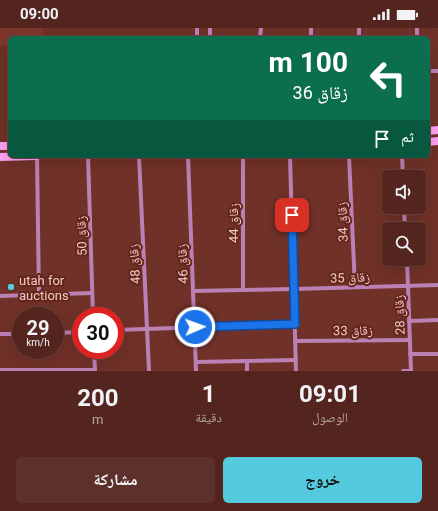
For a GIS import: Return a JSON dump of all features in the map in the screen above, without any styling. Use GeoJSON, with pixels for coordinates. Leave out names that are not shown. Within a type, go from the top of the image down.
{"type":"FeatureCollection","features":[{"type":"Feature","properties":{"kind":"street"},"geometry":{"type":"LineString","coordinates":[[37,158],[39,296]]}},
{"type":"Feature","properties":{"kind":"street","name":"زقاق 50"},"geometry":{"type":"LineString","coordinates":[[88,158],[93,307]]}},
{"type":"Feature","properties":{"kind":"street","name":"زقاق 48"},"geometry":{"type":"LineString","coordinates":[[139,158],[149,371]]}},
{"type":"Feature","properties":{"kind":"street","name":"زقاق 46"},"geometry":{"type":"LineString","coordinates":[[188,158],[196,371]]}},
{"type":"Feature","properties":{"kind":"street","name":"زقاق 44"},"geometry":{"type":"LineString","coordinates":[[242,158],[243,290]]}},
{"type":"Feature","properties":{"kind":"street"},"geometry":{"type":"LineString","coordinates":[[290,158],[296,371]]}},
{"type":"Feature","properties":{"kind":"street","name":"زقاق 34"},"geometry":{"type":"LineString","coordinates":[[349,158],[355,287]]}},
{"type":"Feature","properties":{"kind":"street"},"geometry":{"type":"LineString","coordinates":[[402,158],[403,170]]}},
{"type":"Feature","properties":{"kind":"street","name":"زقاق 28"},"geometry":{"type":"LineString","coordinates":[[407,266],[411,371]]}},
{"type":"Feature","properties":{"kind":"street","name":"زقاق 35"},"geometry":{"type":"LineString","coordinates":[[193,291],[438,285]]}},
{"type":"Feature","properties":{"kind":"street"},"geometry":{"type":"LineString","coordinates":[[0,296],[39,296],[92,293]]}},
{"type":"Feature","properties":{"kind":"street"},"geometry":{"type":"LineString","coordinates":[[409,321],[438,320]]}},
{"type":"Feature","properties":{"kind":"street"},"geometry":{"type":"LineString","coordinates":[[124,330],[295,324]]}},
{"type":"Feature","properties":{"kind":"street"},"geometry":{"type":"LineString","coordinates":[[0,334],[12,334]]}},
{"type":"Feature","properties":{"kind":"street","name":"زقاق 33"},"geometry":{"type":"LineString","coordinates":[[295,341],[410,340]]}},
{"type":"Feature","properties":{"kind":"street"},"geometry":{"type":"LineString","coordinates":[[410,354],[438,354]]}},
{"type":"Feature","properties":{"kind":"street"},"geometry":{"type":"LineString","coordinates":[[0,370],[95,371],[94,359]]}},
{"type":"Feature","properties":{"kind":"street"},"geometry":{"type":"LineString","coordinates":[[196,362],[296,360]]}},
{"type":"Feature","properties":{"kind":"street"},"geometry":{"type":"LineString","coordinates":[[247,361],[247,371]]}},
{"type":"Feature","properties":{"kind":"street"},"geometry":{"type":"LineString","coordinates":[[404,371],[411,371]]}},
{"type":"Feature","properties":{"kind":"shaded area"},"geometry":{"type":"Polygon","coordinates":[[[0,28],[42,28],[42,36],[8,36],[8,45],[0,45],[0,28]]]}},
{"type":"Feature","properties":{"kind":"place","name":"utah for auctions"},"geometry":{"type":"Point","coordinates":[11,287]}},
{"type":"Feature","properties":{"kind":"route"},"geometry":{"type":"LineString","coordinates":[[195,327],[295,324],[292,215]]}}]}
